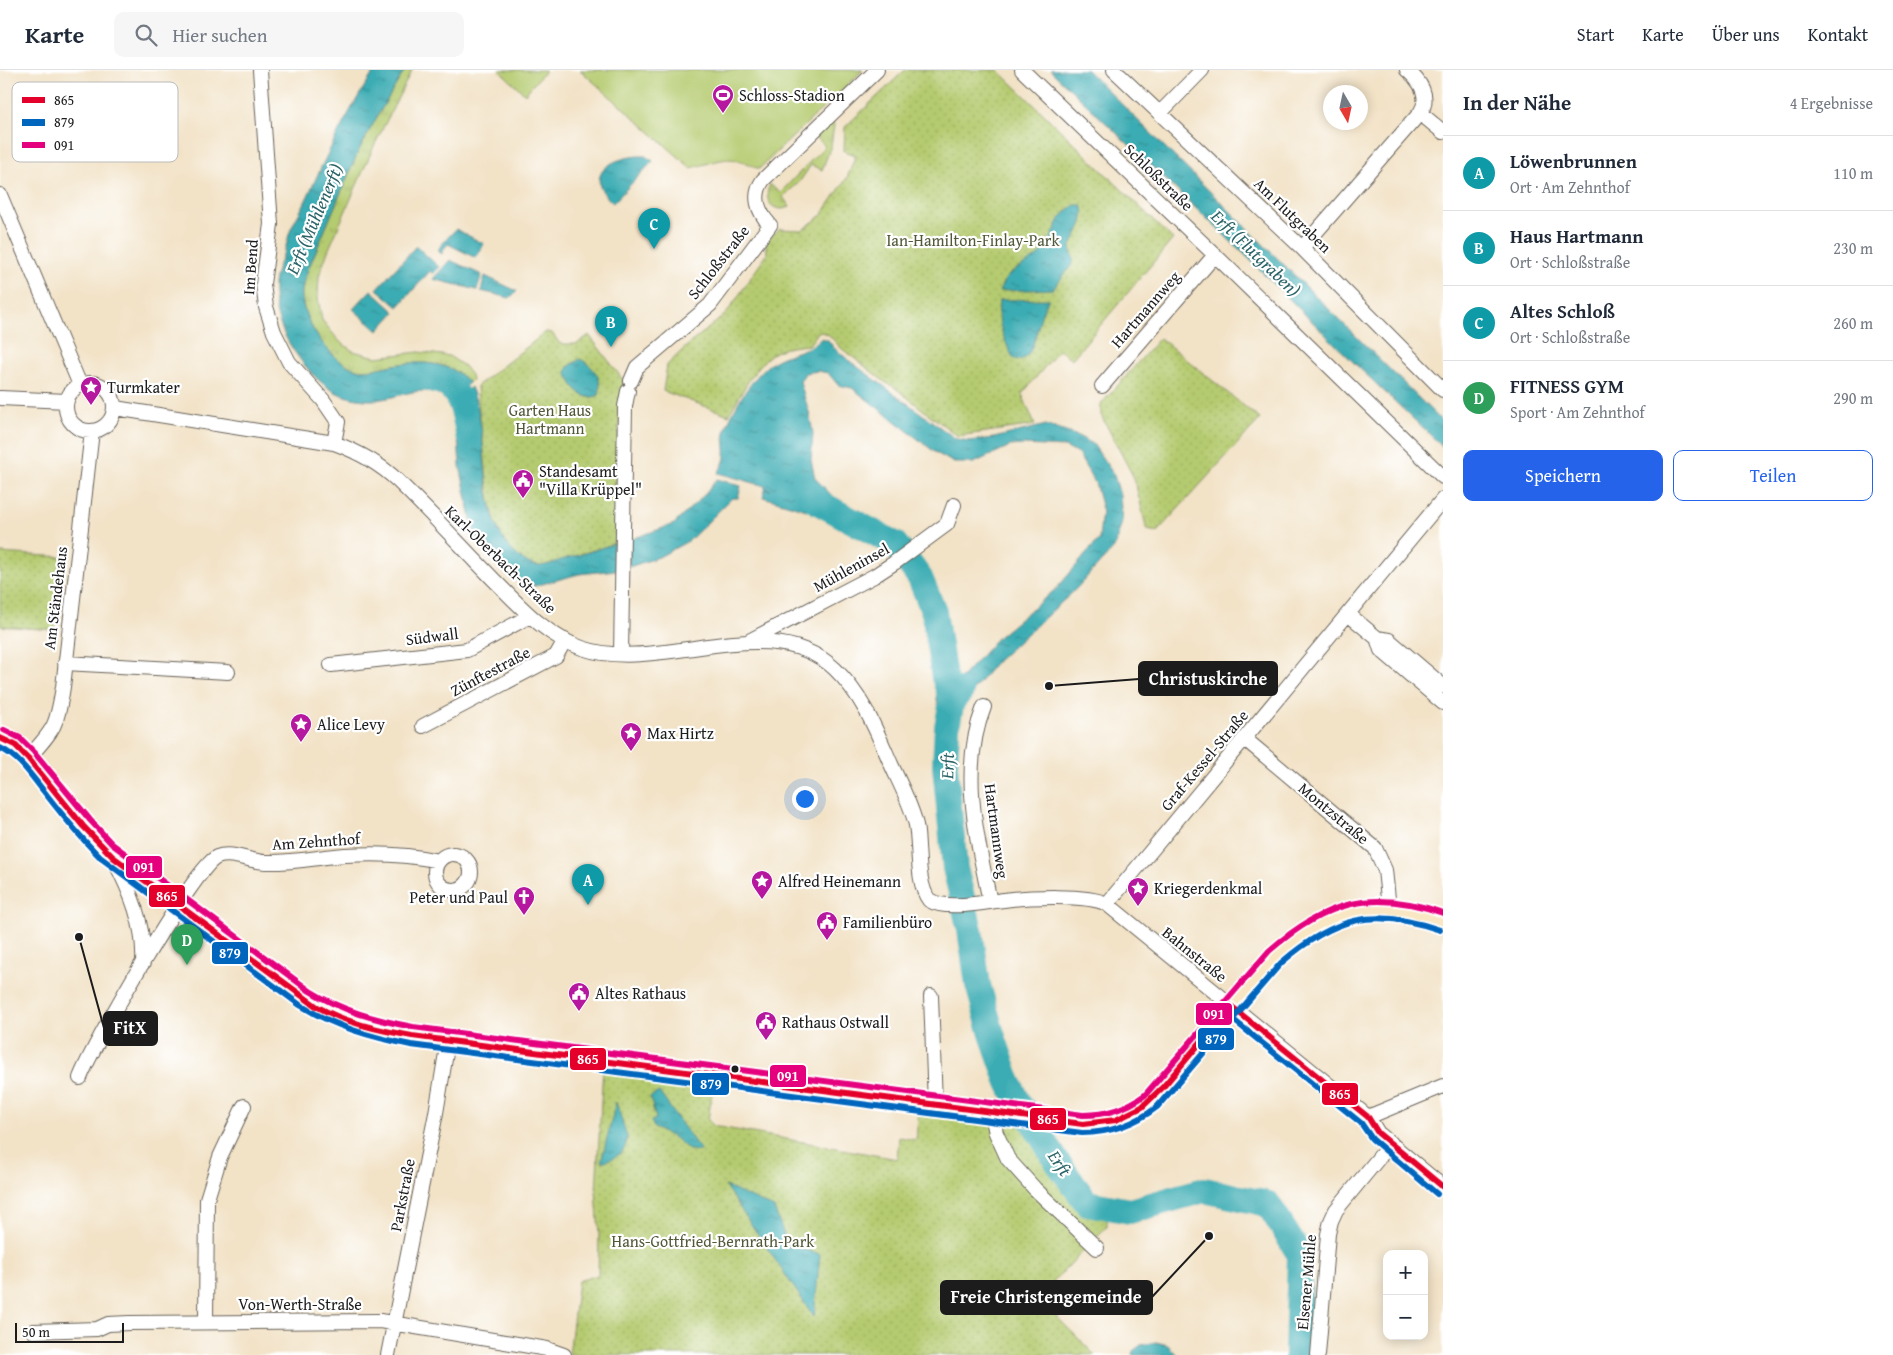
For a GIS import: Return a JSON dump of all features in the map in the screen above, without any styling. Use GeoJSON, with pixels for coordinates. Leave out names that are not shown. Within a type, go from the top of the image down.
{"type":"FeatureCollection","features":[{"type":"Feature","properties":{"kind":"main road"},"geometry":{"type":"LineString","coordinates":[[0,738],[14,745],[28,758],[83,826],[112,857],[305,998],[327,1013],[345,1021],[374,1029],[448,1041],[1051,1120],[1083,1124],[1103,1124],[1137,1111],[1151,1101],[1274,957],[1304,932],[1324,921],[1348,912],[1369,908],[1389,908],[1410,911],[1443,922]]}},
{"type":"Feature","properties":{"kind":"street","name":"Im Bend"},"geometry":{"type":"LineString","coordinates":[[260,70],[271,218],[264,284],[266,307],[274,332],[289,362],[323,400],[338,422],[334,443]]}},
{"type":"Feature","properties":{"kind":"street","name":"Schloßstraße"},"geometry":{"type":"LineString","coordinates":[[620,654],[625,406],[637,367],[710,305],[770,225],[760,212],[757,194],[760,184],[877,70]]}},
{"type":"Feature","properties":{"kind":"street","name":"Schloßstraße"},"geometry":{"type":"LineString","coordinates":[[1022,70],[1443,477]]}},
{"type":"Feature","properties":{"kind":"street","name":"Am Flutgraben"},"geometry":{"type":"LineString","coordinates":[[1114,70],[1302,248],[1443,390]]}},
{"type":"Feature","properties":{"kind":"street"},"geometry":{"type":"LineString","coordinates":[[1160,113],[1202,70]]}},
{"type":"Feature","properties":{"kind":"street"},"geometry":{"type":"LineString","coordinates":[[1302,248],[1425,105],[1424,92],[1419,82],[1407,70]]}},
{"type":"Feature","properties":{"kind":"street"},"geometry":{"type":"LineString","coordinates":[[1420,113],[1443,132]]}},
{"type":"Feature","properties":{"kind":"street"},"geometry":{"type":"LineString","coordinates":[[0,196],[80,385]]}},
{"type":"Feature","properties":{"kind":"street","name":"Hartmannweg"},"geometry":{"type":"LineString","coordinates":[[1102,386],[1215,255]]}},
{"type":"Feature","properties":{"kind":"street"},"geometry":{"type":"LineString","coordinates":[[88,382],[104,386],[114,400],[113,416],[103,428],[92,431],[80,429],[68,417],[66,401],[74,388],[80,385],[88,382]]}},
{"type":"Feature","properties":{"kind":"street"},"geometry":{"type":"LineString","coordinates":[[0,398],[66,401]]}},
{"type":"Feature","properties":{"kind":"street","name":"Karl-Oberbach-Straße"},"geometry":{"type":"LineString","coordinates":[[115,408],[334,443],[365,456],[388,472],[530,616],[565,640],[587,650],[620,654],[651,653],[748,641],[780,644],[815,655],[831,666],[854,691],[874,727],[913,815],[922,881],[929,900]]}},
{"type":"Feature","properties":{"kind":"street","name":"Am Ständehaus"},"geometry":{"type":"LineString","coordinates":[[28,758],[54,728],[60,704],[92,431]]}},
{"type":"Feature","properties":{"kind":"street","name":"Graf-Kessel-Straße"},"geometry":{"type":"LineString","coordinates":[[1107,904],[1443,499]]}},
{"type":"Feature","properties":{"kind":"street","name":"Mühleninsel"},"geometry":{"type":"LineString","coordinates":[[748,641],[894,564],[947,524],[954,505]]}},
{"type":"Feature","properties":{"kind":"street"},"geometry":{"type":"LineString","coordinates":[[1348,614],[1377,638],[1389,640],[1443,686]]}},
{"type":"Feature","properties":{"kind":"street","name":"Südwall"},"geometry":{"type":"LineString","coordinates":[[331,665],[468,650],[530,616]]}},
{"type":"Feature","properties":{"kind":"street"},"geometry":{"type":"LineString","coordinates":[[1377,638],[1381,650],[1443,703]]}},
{"type":"Feature","properties":{"kind":"street","name":"Zünftestraße"},"geometry":{"type":"LineString","coordinates":[[423,726],[556,656],[565,640]]}},
{"type":"Feature","properties":{"kind":"street"},"geometry":{"type":"LineString","coordinates":[[65,663],[228,672]]}},
{"type":"Feature","properties":{"kind":"street","name":"Hartmannweg"},"geometry":{"type":"LineString","coordinates":[[984,706],[974,739],[972,789],[975,826],[986,902]]}},
{"type":"Feature","properties":{"kind":"street","name":"Montzstraße"},"geometry":{"type":"LineString","coordinates":[[1245,739],[1375,848],[1381,857],[1385,870],[1389,908]]}},
{"type":"Feature","properties":{"kind":"street","name":"Am Zehnthof"},"geometry":{"type":"LineString","coordinates":[[80,1078],[94,1048],[178,906],[203,871],[219,856],[270,862],[345,855],[384,854],[416,856],[439,861]]}},
{"type":"Feature","properties":{"kind":"street"},"geometry":{"type":"LineString","coordinates":[[112,857],[129,889],[138,914],[143,944],[143,964]]}},
{"type":"Feature","properties":{"kind":"street","name":"Bahnstraße"},"geometry":{"type":"LineString","coordinates":[[929,900],[936,904],[948,905],[1019,898],[1084,898],[1098,900],[1107,904],[1368,1117],[1378,1132],[1443,1187]]}},
{"type":"Feature","properties":{"kind":"street"},"geometry":{"type":"LineString","coordinates":[[931,996],[936,1104]]}},
{"type":"Feature","properties":{"kind":"street","name":"Parkstraße"},"geometry":{"type":"LineString","coordinates":[[388,1355],[436,1113],[448,1041]]}},
{"type":"Feature","properties":{"kind":"street"},"geometry":{"type":"LineString","coordinates":[[1368,1117],[1443,1086]]}},
{"type":"Feature","properties":{"kind":"street"},"geometry":{"type":"LineString","coordinates":[[206,1322],[207,1199],[218,1164],[244,1106]]}},
{"type":"Feature","properties":{"kind":"street"},"geometry":{"type":"LineString","coordinates":[[991,1111],[999,1142],[1008,1159],[1035,1189],[1097,1248]]}},
{"type":"Feature","properties":{"kind":"street","name":"Elsener Mühle"},"geometry":{"type":"LineString","coordinates":[[1318,1355],[1328,1234],[1331,1221],[1336,1210],[1390,1143]]}},
{"type":"Feature","properties":{"kind":"street","name":"Von-Werth-Straße"},"geometry":{"type":"LineString","coordinates":[[33,1331],[97,1329],[115,1323],[380,1321],[547,1350],[564,1355]]}},
{"type":"Feature","properties":{"kind":"green space"},"geometry":{"type":"Polygon","coordinates":[[[405,70],[412,70],[374,146],[319,276],[318,298],[322,320],[339,341],[353,351],[376,357],[419,352],[449,356],[464,366],[471,375],[472,380],[469,383],[455,371],[429,363],[401,364],[368,370],[352,368],[332,354],[323,343],[308,320],[304,309],[302,291],[307,272],[358,152],[405,70]]]}},
{"type":"Feature","properties":{"kind":"green space"},"geometry":{"type":"Polygon","coordinates":[[[499,70],[546,70],[525,94],[499,70]]]}},
{"type":"Feature","properties":{"kind":"green space","name":"Schloss-Stadion"},"geometry":{"type":"Polygon","coordinates":[[[580,70],[863,70],[759,169],[732,159],[691,168],[580,70]]]}},
{"type":"Feature","properties":{"kind":"green space","name":"Ian-Hamilton-Finlay-Park"},"geometry":{"type":"Polygon","coordinates":[[[905,70],[998,70],[1173,239],[1072,359],[1059,350],[1022,394],[1035,425],[958,436],[841,348],[829,335],[819,331],[809,345],[783,349],[768,357],[749,380],[729,415],[663,391],[667,365],[690,343],[726,314],[767,254],[766,242],[779,229],[802,230],[821,216],[847,178],[856,155],[844,151],[845,127],[905,70]]]}},
{"type":"Feature","properties":{"kind":"green space"},"geometry":{"type":"Polygon","coordinates":[[[832,121],[834,125],[831,146],[822,170],[811,165],[800,181],[783,197],[790,207],[779,209],[774,207],[768,200],[767,195],[770,184],[780,193],[825,146],[815,136],[832,121]]]}},
{"type":"Feature","properties":{"kind":"green space","name":"Garten Haus Hartmann"},"geometry":{"type":"Polygon","coordinates":[[[546,332],[552,333],[560,344],[577,344],[589,335],[624,381],[616,467],[616,543],[540,567],[523,560],[510,550],[501,536],[495,520],[490,503],[477,386],[546,332]]]}},
{"type":"Feature","properties":{"kind":"green space"},"geometry":{"type":"Polygon","coordinates":[[[1160,338],[1260,419],[1157,532],[1147,530],[1134,478],[1101,415],[1101,404],[1160,338]]]}},
{"type":"Feature","properties":{"kind":"green space"},"geometry":{"type":"Polygon","coordinates":[[[0,553],[64,557],[54,630],[0,626],[0,553]]]}},
{"type":"Feature","properties":{"kind":"green space","name":"Hans-Gottfried-Bernrath-Park"},"geometry":{"type":"Polygon","coordinates":[[[603,1067],[714,1080],[708,1120],[714,1126],[897,1159],[899,1137],[916,1140],[919,1107],[1032,1121],[1085,1203],[1107,1206],[1107,1226],[1038,1298],[1095,1355],[569,1355],[578,1281],[598,1275],[599,1234],[596,1191],[603,1067]]]}},
{"type":"Feature","properties":{"kind":"water"},"geometry":{"type":"Polygon","coordinates":[[[375,70],[405,70],[358,152],[307,272],[302,291],[304,309],[308,320],[323,343],[332,354],[352,368],[368,370],[410,363],[429,363],[455,371],[469,383],[447,400],[440,395],[424,391],[369,400],[341,395],[327,387],[299,358],[283,332],[275,305],[275,279],[291,230],[338,134],[375,70]]]}},
{"type":"Feature","properties":{"kind":"water","name":"Erft (Flutgraben)"},"geometry":{"type":"Polygon","coordinates":[[[1050,70],[1087,70],[1443,422],[1443,447],[1354,363],[1243,253],[1050,70]]]}},
{"type":"Feature","properties":{"kind":"water"},"geometry":{"type":"Polygon","coordinates":[[[645,156],[653,161],[613,203],[600,185],[600,177],[603,170],[618,160],[645,156]]]}},
{"type":"Feature","properties":{"kind":"water"},"geometry":{"type":"Polygon","coordinates":[[[1075,205],[1082,205],[1084,215],[1070,248],[1074,260],[1053,289],[999,291],[1010,274],[1040,253],[1063,215],[1075,205]]]}},
{"type":"Feature","properties":{"kind":"water"},"geometry":{"type":"Polygon","coordinates":[[[456,229],[484,244],[476,258],[448,244],[442,251],[442,254],[438,251],[456,229]]]}},
{"type":"Feature","properties":{"kind":"water"},"geometry":{"type":"Polygon","coordinates":[[[416,246],[439,267],[433,274],[430,271],[398,307],[377,289],[416,246]]]}},
{"type":"Feature","properties":{"kind":"water"},"geometry":{"type":"Polygon","coordinates":[[[450,260],[482,275],[477,290],[433,279],[450,260]]]}},
{"type":"Feature","properties":{"kind":"water"},"geometry":{"type":"Polygon","coordinates":[[[485,276],[517,291],[510,298],[481,291],[485,276]]]}},
{"type":"Feature","properties":{"kind":"water"},"geometry":{"type":"Polygon","coordinates":[[[371,290],[395,312],[378,331],[353,309],[371,290]]]}},
{"type":"Feature","properties":{"kind":"water"},"geometry":{"type":"Polygon","coordinates":[[[1049,299],[1027,355],[1023,359],[1013,358],[1001,330],[999,300],[1049,299]]]}},
{"type":"Feature","properties":{"kind":"water"},"geometry":{"type":"Polygon","coordinates":[[[822,338],[828,340],[834,348],[851,362],[956,439],[969,441],[994,438],[1046,425],[1078,436],[1093,444],[1114,475],[1120,495],[1122,522],[1114,548],[1073,592],[997,661],[965,700],[958,722],[943,722],[936,696],[955,685],[998,637],[1057,588],[1099,539],[1102,509],[1095,483],[1078,454],[1065,447],[1010,446],[974,463],[954,463],[936,453],[852,388],[838,385],[828,373],[818,371],[805,373],[800,382],[813,433],[811,460],[815,478],[838,502],[836,510],[827,516],[763,497],[765,489],[771,490],[765,488],[765,486],[718,473],[725,458],[724,436],[728,425],[741,398],[753,381],[772,363],[808,347],[822,338]]]}},
{"type":"Feature","properties":{"kind":"water"},"geometry":{"type":"Polygon","coordinates":[[[580,359],[589,365],[596,374],[600,384],[599,395],[588,397],[583,395],[578,392],[568,377],[566,372],[568,367],[580,359]]]}},
{"type":"Feature","properties":{"kind":"water"},"geometry":{"type":"Polygon","coordinates":[[[471,387],[481,430],[489,501],[495,522],[505,541],[519,557],[539,566],[616,543],[616,570],[579,574],[535,586],[522,583],[502,569],[477,539],[460,466],[457,425],[451,404],[471,387]]]}},
{"type":"Feature","properties":{"kind":"water"},"geometry":{"type":"Polygon","coordinates":[[[717,479],[741,486],[738,498],[732,498],[690,540],[659,557],[629,567],[629,540],[674,524],[705,494],[717,479]]]}},
{"type":"Feature","properties":{"kind":"water"},"geometry":{"type":"Polygon","coordinates":[[[659,1092],[701,1151],[689,1150],[675,1138],[654,1128],[651,1121],[656,1119],[650,1097],[659,1092]]]}},
{"type":"Feature","properties":{"kind":"water"},"geometry":{"type":"Polygon","coordinates":[[[616,1102],[627,1136],[625,1147],[620,1154],[601,1162],[616,1102]]]}},
{"type":"Feature","properties":{"kind":"water"},"geometry":{"type":"Polygon","coordinates":[[[725,1186],[774,1208],[788,1245],[820,1254],[814,1317],[725,1186]]]}},
{"type":"Feature","properties":{"kind":"water"},"geometry":{"type":"Polygon","coordinates":[[[1156,1342],[1168,1345],[1177,1355],[1132,1355],[1133,1351],[1141,1345],[1156,1342]]]}},
{"type":"Feature","properties":{"kind":"waterway","name":"Erft (Mühlenerft)"},"geometry":{"type":"LineString","coordinates":[[424,378],[437,380],[450,387],[461,405],[468,433]]}},
{"type":"Feature","properties":{"kind":"waterway","name":"Erft"},"geometry":{"type":"LineString","coordinates":[[806,491],[816,501],[895,544],[920,578],[934,612],[944,677],[952,701]]}},
{"type":"Feature","properties":{"kind":"waterway","name":"Erft"},"geometry":{"type":"LineString","coordinates":[[961,691],[952,701],[947,727],[945,766],[955,868],[970,930],[978,985],[992,1034],[1008,1080],[1020,1106],[1033,1122],[1057,1162],[1087,1203],[1130,1211],[1204,1190],[1268,1204],[1300,1255],[1297,1355]]}},
{"type":"Feature","properties":{"kind":"transit line","name":"091"},"geometry":{"type":"LineString","coordinates":[[4,730],[20,738],[34,752],[112,844],[310,991],[347,1009],[373,1018],[413,1027],[1083,1115],[1100,1114],[1116,1110],[1131,1104],[1145,1095],[1269,951],[1310,921],[1350,904],[1371,901],[1417,905],[1443,913]]}},
{"type":"Feature","properties":{"kind":"transit line","name":"865"},"geometry":{"type":"LineString","coordinates":[[0,738],[15,745],[28,758],[83,826],[113,857],[316,1006],[362,1025],[387,1031],[412,1036],[1083,1124],[1116,1120],[1142,1107],[1163,1087],[1231,1006]]}},
{"type":"Feature","properties":{"kind":"transit line","name":"879"},"geometry":{"type":"LineString","coordinates":[[0,748],[14,757],[25,768],[72,827],[101,858],[300,1005],[313,1013],[354,1030],[411,1045],[1082,1133],[1112,1130],[1121,1127],[1140,1119],[1157,1107],[1281,963],[1300,947],[1319,935],[1337,926],[1374,918],[1394,919],[1440,930]]}},
{"type":"Feature","properties":{"kind":"transit line","name":"865"},"geometry":{"type":"LineString","coordinates":[[1231,1006],[1368,1117],[1378,1133],[1443,1187]]}},
{"type":"Feature","properties":{"kind":"transit line","name":"879"},"geometry":{"type":"LineString","coordinates":[[1225,1013],[1361,1123],[1372,1139],[1437,1194]]}},
{"type":"Feature","properties":{"kind":"place","name":"Schloss-Stadion"},"geometry":{"type":"Point","coordinates":[723,114]}},
{"type":"Feature","properties":{"kind":"place","name":"Altes Schloß"},"geometry":{"type":"Point","coordinates":[654,249]}},
{"type":"Feature","properties":{"kind":"place","name":"Haus Hartmann"},"geometry":{"type":"Point","coordinates":[611,347]}},
{"type":"Feature","properties":{"kind":"place","name":"Turmkater"},"geometry":{"type":"Point","coordinates":[91,406]}},
{"type":"Feature","properties":{"kind":"place","name":"Standesamt \"Villa Krüppel\""},"geometry":{"type":"Point","coordinates":[523,499]}},
{"type":"Feature","properties":{"kind":"place","name":"Christuskirche"},"geometry":{"type":"Point","coordinates":[1049,686]}},
{"type":"Feature","properties":{"kind":"place","name":"Alice Levy"},"geometry":{"type":"Point","coordinates":[301,743]}},
{"type":"Feature","properties":{"kind":"place","name":"Max Hirtz"},"geometry":{"type":"Point","coordinates":[631,752]}},
{"type":"Feature","properties":{"kind":"place","name":"Alfred Heinemann"},"geometry":{"type":"Point","coordinates":[762,900]}},
{"type":"Feature","properties":{"kind":"place","name":"Löwenbrunnen"},"geometry":{"type":"Point","coordinates":[588,905]}},
{"type":"Feature","properties":{"kind":"place","name":"Kriegerdenkmal"},"geometry":{"type":"Point","coordinates":[1138,907]}},
{"type":"Feature","properties":{"kind":"place","name":"Peter und Paul"},"geometry":{"type":"Point","coordinates":[524,916]}},
{"type":"Feature","properties":{"kind":"place","name":"FitX"},"geometry":{"type":"Point","coordinates":[79,937]}},
{"type":"Feature","properties":{"kind":"place","name":"Familienbüro"},"geometry":{"type":"Point","coordinates":[827,941]}},
{"type":"Feature","properties":{"kind":"place","name":"FITNESS GYM"},"geometry":{"type":"Point","coordinates":[187,965]}},
{"type":"Feature","properties":{"kind":"place","name":"Altes Rathaus"},"geometry":{"type":"Point","coordinates":[579,1012]}},
{"type":"Feature","properties":{"kind":"place","name":"Rathaus Ostwall"},"geometry":{"type":"Point","coordinates":[766,1041]}},
{"type":"Feature","properties":{"kind":"place","name":"Freie Christengemeinde"},"geometry":{"type":"Point","coordinates":[1209,1236]}}]}
